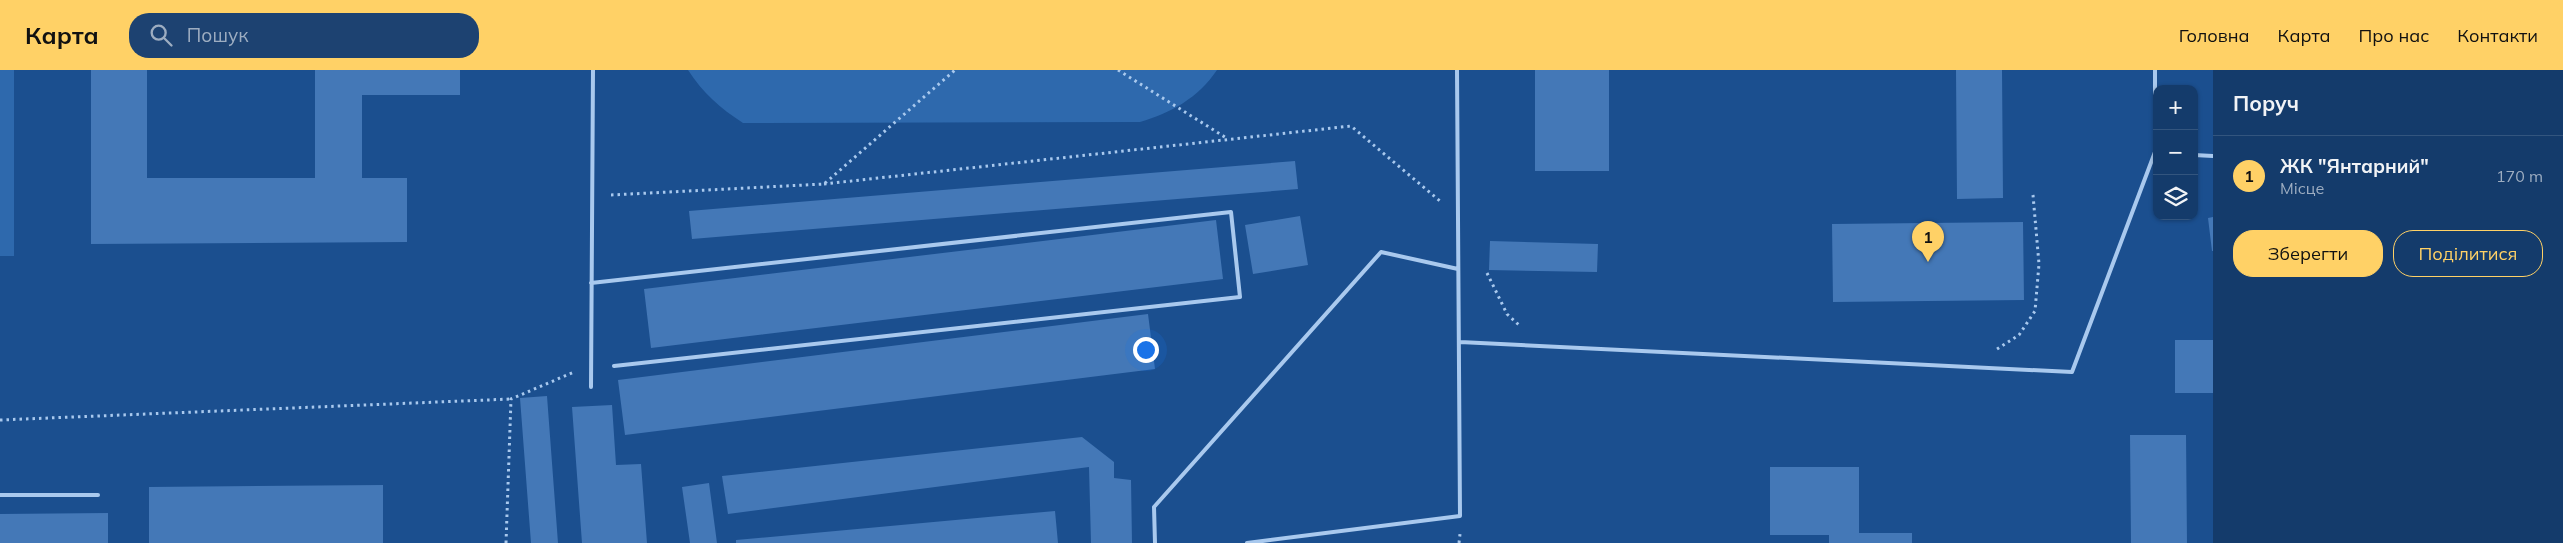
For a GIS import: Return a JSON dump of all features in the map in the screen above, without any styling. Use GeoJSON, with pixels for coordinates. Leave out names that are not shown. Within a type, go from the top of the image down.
{"type":"FeatureCollection","features":[{"type":"Feature","properties":{"kind":"lane"},"geometry":{"type":"LineString","coordinates":[[591,387],[593,70]]}},
{"type":"Feature","properties":{"kind":"lane"},"geometry":{"type":"LineString","coordinates":[[1248,543],[1460,516],[1460,342],[1456,215],[1457,70]]}},
{"type":"Feature","properties":{"kind":"lane"},"geometry":{"type":"LineString","coordinates":[[2155,70],[2156,130]]}},
{"type":"Feature","properties":{"kind":"lane"},"geometry":{"type":"LineString","coordinates":[[2198,154],[2213,156]]}},
{"type":"Feature","properties":{"kind":"lane"},"geometry":{"type":"LineString","coordinates":[[1460,342],[2072,372],[2153,160]]}},
{"type":"Feature","properties":{"kind":"lane"},"geometry":{"type":"LineString","coordinates":[[591,282],[1232,212],[1240,297],[614,366]]}},
{"type":"Feature","properties":{"kind":"lane"},"geometry":{"type":"LineString","coordinates":[[1155,543],[1154,507],[1382,252],[1458,269]]}},
{"type":"Feature","properties":{"kind":"lane"},"geometry":{"type":"LineString","coordinates":[[0,495],[98,495]]}},
{"type":"Feature","properties":{"kind":"path"},"geometry":{"type":"LineString","coordinates":[[824,184],[955,70]]}},
{"type":"Feature","properties":{"kind":"path"},"geometry":{"type":"LineString","coordinates":[[1118,70],[1228,139]]}},
{"type":"Feature","properties":{"kind":"path"},"geometry":{"type":"LineString","coordinates":[[592,196],[824,184],[1351,126],[1456,215]]}},
{"type":"Feature","properties":{"kind":"path"},"geometry":{"type":"LineString","coordinates":[[1996,350],[2019,335],[2035,311],[2039,264],[2033,195]]}},
{"type":"Feature","properties":{"kind":"path"},"geometry":{"type":"LineString","coordinates":[[0,420],[511,399],[590,365]]}},
{"type":"Feature","properties":{"kind":"path"},"geometry":{"type":"LineString","coordinates":[[506,543],[511,399]]}},
{"type":"Feature","properties":{"kind":"shaded area"},"geometry":{"type":"Polygon","coordinates":[[[0,70],[14,70],[14,256],[0,256],[0,70]]]}},
{"type":"Feature","properties":{"kind":"shaded area"},"geometry":{"type":"Polygon","coordinates":[[[688,70],[1217,70],[1201,89],[1183,103],[1162,114],[1140,122],[743,123],[712,99],[688,70]]]}},
{"type":"Feature","properties":{"kind":"building"},"geometry":{"type":"Polygon","coordinates":[[[91,70],[147,70],[147,178],[315,178],[315,70],[460,70],[460,95],[362,95],[362,178],[407,178],[407,242],[91,244],[91,70]]]}},
{"type":"Feature","properties":{"kind":"building"},"geometry":{"type":"Polygon","coordinates":[[[1535,70],[1609,70],[1609,171],[1535,171],[1535,70]]]}},
{"type":"Feature","properties":{"kind":"building"},"geometry":{"type":"Polygon","coordinates":[[[1956,70],[2002,70],[2003,198],[1957,199],[1956,70]]]}},
{"type":"Feature","properties":{"kind":"building"},"geometry":{"type":"Polygon","coordinates":[[[1295,161],[1298,189],[692,239],[689,211],[1295,161]]]}},
{"type":"Feature","properties":{"kind":"building"},"geometry":{"type":"Polygon","coordinates":[[[1300,216],[1308,265],[1253,274],[1245,225],[1300,216]]]}},
{"type":"Feature","properties":{"kind":"building"},"geometry":{"type":"Polygon","coordinates":[[[2213,217],[2213,251],[2212,251],[2208,218],[2213,217]]]}},
{"type":"Feature","properties":{"kind":"building"},"geometry":{"type":"Polygon","coordinates":[[[1216,220],[1223,279],[651,348],[644,289],[1216,220]]]}},
{"type":"Feature","properties":{"kind":"building"},"geometry":{"type":"Polygon","coordinates":[[[2023,222],[2024,300],[1833,302],[1832,224],[2023,222]]]}},
{"type":"Feature","properties":{"kind":"building"},"geometry":{"type":"Polygon","coordinates":[[[1490,241],[1598,244],[1597,272],[1489,270],[1490,241]]]}},
{"type":"Feature","properties":{"kind":"building"},"geometry":{"type":"Polygon","coordinates":[[[1148,314],[1155,369],[625,435],[618,380],[1148,314]]]}},
{"type":"Feature","properties":{"kind":"building"},"geometry":{"type":"Polygon","coordinates":[[[2175,340],[2213,340],[2213,393],[2175,393],[2175,340]]]}},
{"type":"Feature","properties":{"kind":"building"},"geometry":{"type":"Polygon","coordinates":[[[547,396],[558,543],[531,543],[520,398],[547,396]]]}},
{"type":"Feature","properties":{"kind":"building"},"geometry":{"type":"Polygon","coordinates":[[[612,405],[616,465],[641,464],[647,543],[582,543],[572,407],[612,405]]]}},
{"type":"Feature","properties":{"kind":"building"},"geometry":{"type":"Polygon","coordinates":[[[2130,435],[2186,435],[2187,543],[2131,543],[2130,435]]]}},
{"type":"Feature","properties":{"kind":"building"},"geometry":{"type":"Polygon","coordinates":[[[1082,437],[1114,462],[1114,478],[1131,480],[1132,543],[1091,543],[1089,467],[728,514],[722,476],[1082,437]]]}},
{"type":"Feature","properties":{"kind":"building"},"geometry":{"type":"Polygon","coordinates":[[[1770,467],[1859,467],[1859,533],[1912,533],[1912,543],[1829,543],[1829,535],[1770,535],[1770,467]]]}},
{"type":"Feature","properties":{"kind":"building"},"geometry":{"type":"Polygon","coordinates":[[[709,483],[717,543],[690,543],[682,487],[709,483]]]}},
{"type":"Feature","properties":{"kind":"building"},"geometry":{"type":"Polygon","coordinates":[[[383,485],[383,543],[149,543],[149,487],[383,485]]]}},
{"type":"Feature","properties":{"kind":"building"},"geometry":{"type":"Polygon","coordinates":[[[1055,511],[1058,543],[736,543],[736,540],[1055,511]]]}},
{"type":"Feature","properties":{"kind":"building"},"geometry":{"type":"Polygon","coordinates":[[[108,513],[108,543],[0,543],[0,514],[108,513]]]}},
{"type":"Feature","properties":{"kind":"place","name":"ЖК \"Янтарний\""},"geometry":{"type":"Point","coordinates":[1928,262]}}]}
